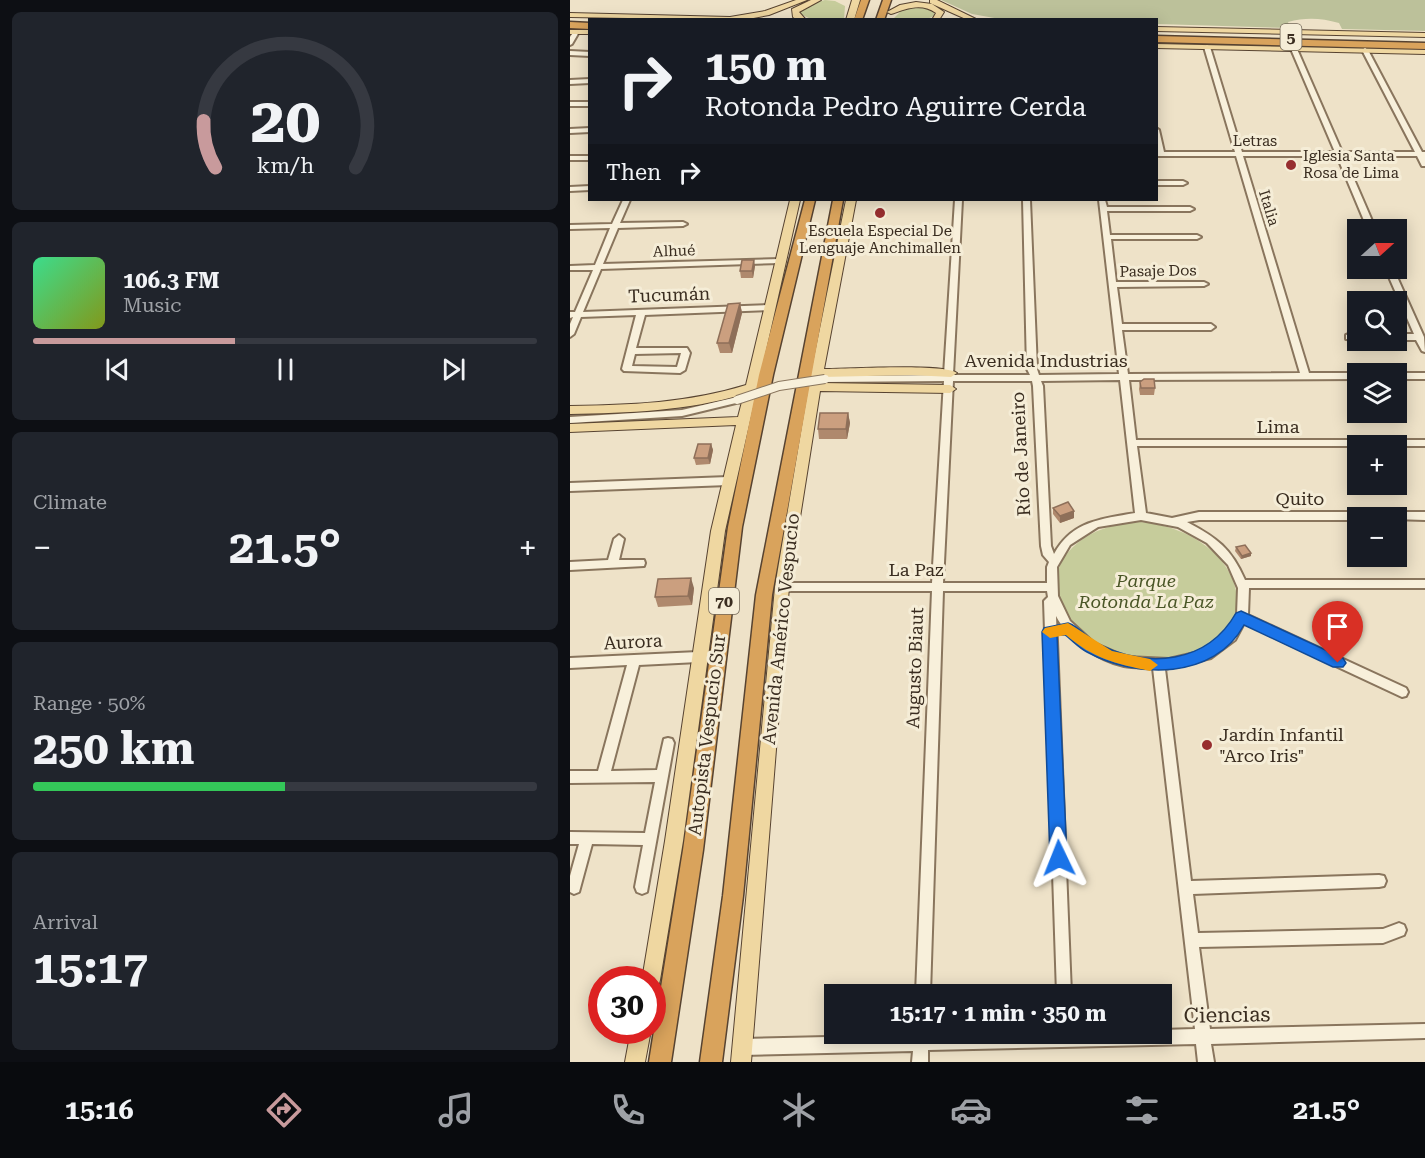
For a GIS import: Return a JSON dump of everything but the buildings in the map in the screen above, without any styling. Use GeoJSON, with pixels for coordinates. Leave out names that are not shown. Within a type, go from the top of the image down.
{"type":"FeatureCollection","features":[{"type":"Feature","properties":{"kind":"highway"},"geometry":{"type":"LineString","coordinates":[[859,18],[865,0]]}},
{"type":"Feature","properties":{"kind":"highway"},"geometry":{"type":"LineString","coordinates":[[881,18],[887,0]]}},
{"type":"Feature","properties":{"kind":"highway"},"geometry":{"type":"LineString","coordinates":[[572,27],[588,22]]}},
{"type":"Feature","properties":{"kind":"highway"},"geometry":{"type":"LineString","coordinates":[[572,27],[588,26]]}},
{"type":"Feature","properties":{"kind":"highway","name":"5"},"geometry":{"type":"LineString","coordinates":[[1158,34],[1425,40]]}},
{"type":"Feature","properties":{"kind":"highway","name":"5"},"geometry":{"type":"LineString","coordinates":[[1158,40],[1425,46]]}},
{"type":"Feature","properties":{"kind":"highway","name":"Autopista Vespucio Sur"},"geometry":{"type":"LineString","coordinates":[[660,1062],[680,948],[735,526],[766,375],[810,201]]}},
{"type":"Feature","properties":{"kind":"highway","name":"70"},"geometry":{"type":"LineString","coordinates":[[711,1062],[735,884],[755,665],[764,595],[826,254],[838,201]]}},
{"type":"Feature","properties":{"kind":"highway"},"geometry":{"type":"LineString","coordinates":[[826,254],[846,201]]}},
{"type":"Feature","properties":{"kind":"main road"},"geometry":{"type":"LineString","coordinates":[[731,18],[766,13],[803,0]]}},
{"type":"Feature","properties":{"kind":"main road"},"geometry":{"type":"LineString","coordinates":[[800,18],[796,15],[796,9],[817,0]]}},
{"type":"Feature","properties":{"kind":"main road"},"geometry":{"type":"LineString","coordinates":[[890,16],[896,0]]}},
{"type":"Feature","properties":{"kind":"main road"},"geometry":{"type":"LineString","coordinates":[[930,0],[970,18]]}},
{"type":"Feature","properties":{"kind":"main road"},"geometry":{"type":"LineString","coordinates":[[846,2],[855,4]]}},
{"type":"Feature","properties":{"kind":"main road"},"geometry":{"type":"LineString","coordinates":[[890,16],[906,6],[928,5],[940,12],[936,18]]}},
{"type":"Feature","properties":{"kind":"main road"},"geometry":{"type":"LineString","coordinates":[[570,15],[686,18]]}},
{"type":"Feature","properties":{"kind":"main road"},"geometry":{"type":"LineString","coordinates":[[572,27],[588,31]]}},
{"type":"Feature","properties":{"kind":"main road"},"geometry":{"type":"LineString","coordinates":[[1158,29],[1425,35]]}},
{"type":"Feature","properties":{"kind":"main road"},"geometry":{"type":"LineString","coordinates":[[1158,46],[1425,52]]}},
{"type":"Feature","properties":{"kind":"main road"},"geometry":{"type":"LineString","coordinates":[[653,966],[674,841],[698,657],[728,481],[795,201]]}},
{"type":"Feature","properties":{"kind":"main road","name":"Avenida Américo Vespucio"},"geometry":{"type":"LineString","coordinates":[[742,1055],[782,587],[851,201]]}},
{"type":"Feature","properties":{"kind":"main road"},"geometry":{"type":"LineString","coordinates":[[819,380],[950,380]]}},
{"type":"Feature","properties":{"kind":"main road"},"geometry":{"type":"LineString","coordinates":[[570,410],[692,405],[750,388]]}},
{"type":"Feature","properties":{"kind":"main road"},"geometry":{"type":"LineString","coordinates":[[570,418],[610,409]]}},
{"type":"Feature","properties":{"kind":"main road"},"geometry":{"type":"LineString","coordinates":[[570,428],[742,421]]}},
{"type":"Feature","properties":{"kind":"main road"},"geometry":{"type":"LineString","coordinates":[[635,1062],[638,1044]]}},
{"type":"Feature","properties":{"kind":"street"},"geometry":{"type":"LineString","coordinates":[[570,43],[572,27]]}},
{"type":"Feature","properties":{"kind":"street","name":"Italia"},"geometry":{"type":"LineString","coordinates":[[1207,47],[1306,376]]}},
{"type":"Feature","properties":{"kind":"street"},"geometry":{"type":"LineString","coordinates":[[1294,49],[1367,219]]}},
{"type":"Feature","properties":{"kind":"street"},"geometry":{"type":"LineString","coordinates":[[1365,51],[1422,154],[1425,165]]}},
{"type":"Feature","properties":{"kind":"street"},"geometry":{"type":"LineString","coordinates":[[570,53],[588,54]]}},
{"type":"Feature","properties":{"kind":"street"},"geometry":{"type":"LineString","coordinates":[[570,82],[588,81]]}},
{"type":"Feature","properties":{"kind":"street"},"geometry":{"type":"LineString","coordinates":[[570,104],[588,104]]}},
{"type":"Feature","properties":{"kind":"street"},"geometry":{"type":"LineString","coordinates":[[570,131],[588,130]]}},
{"type":"Feature","properties":{"kind":"street","name":"Letras"},"geometry":{"type":"LineString","coordinates":[[1159,154],[1422,154]]}},
{"type":"Feature","properties":{"kind":"street"},"geometry":{"type":"LineString","coordinates":[[570,158],[588,158]]}},
{"type":"Feature","properties":{"kind":"street"},"geometry":{"type":"LineString","coordinates":[[1158,183],[1183,183]]}},
{"type":"Feature","properties":{"kind":"street"},"geometry":{"type":"LineString","coordinates":[[570,189],[588,188]]}},
{"type":"Feature","properties":{"kind":"street"},"geometry":{"type":"LineString","coordinates":[[570,334],[574,315],[598,267],[626,201]]}},
{"type":"Feature","properties":{"kind":"street","name":"Augusto Biaut"},"geometry":{"type":"LineString","coordinates":[[923,984],[938,587],[958,201]]}},
{"type":"Feature","properties":{"kind":"street","name":"Río de Janeiro"},"geometry":{"type":"LineString","coordinates":[[1026,201],[1032,369],[1038,386],[1046,546],[1048,555],[1054,560]]}},
{"type":"Feature","properties":{"kind":"street"},"geometry":{"type":"LineString","coordinates":[[1141,516],[1102,204],[1190,209]]}},
{"type":"Feature","properties":{"kind":"street"},"geometry":{"type":"LineString","coordinates":[[570,227],[683,224]]}},
{"type":"Feature","properties":{"kind":"street"},"geometry":{"type":"LineString","coordinates":[[1106,237],[1197,237]]}},
{"type":"Feature","properties":{"kind":"street","name":"Alhué"},"geometry":{"type":"LineString","coordinates":[[570,268],[780,261]]}},
{"type":"Feature","properties":{"kind":"street"},"geometry":{"type":"LineString","coordinates":[[1394,279],[1425,349]]}},
{"type":"Feature","properties":{"kind":"street","name":"Pasaje Dos"},"geometry":{"type":"LineString","coordinates":[[1112,285],[1204,284]]}},
{"type":"Feature","properties":{"kind":"street","name":"Tucumán"},"geometry":{"type":"LineString","coordinates":[[574,315],[769,308]]}},
{"type":"Feature","properties":{"kind":"street"},"geometry":{"type":"LineString","coordinates":[[631,351],[682,350],[686,353],[680,370],[633,371],[627,369],[631,351],[641,313]]}},
{"type":"Feature","properties":{"kind":"street"},"geometry":{"type":"LineString","coordinates":[[1117,327],[1211,327]]}},
{"type":"Feature","properties":{"kind":"street"},"geometry":{"type":"LineString","coordinates":[[1407,337],[1419,337]]}},
{"type":"Feature","properties":{"kind":"street","name":"Avenida Industrias"},"geometry":{"type":"LineString","coordinates":[[950,380],[1347,376]]}},
{"type":"Feature","properties":{"kind":"street"},"geometry":{"type":"LineString","coordinates":[[1407,376],[1425,376]]}},
{"type":"Feature","properties":{"kind":"street"},"geometry":{"type":"LineString","coordinates":[[570,418],[682,413],[737,400],[779,386],[819,380]]}},
{"type":"Feature","properties":{"kind":"street","name":"Lima"},"geometry":{"type":"LineString","coordinates":[[1131,443],[1425,443]]}},
{"type":"Feature","properties":{"kind":"street"},"geometry":{"type":"LineString","coordinates":[[570,487],[728,481]]}},
{"type":"Feature","properties":{"kind":"street"},"geometry":{"type":"LineString","coordinates":[[1050,591],[1060,618],[1068,628],[1091,647],[1109,656],[1130,662],[1159,665],[1184,662],[1216,648],[1232,634],[1244,606],[1243,584],[1233,561],[1203,533],[1175,521],[1141,516],[1115,518],[1092,524],[1073,536],[1054,560],[1050,591],[1049,632],[1064,984]]}},
{"type":"Feature","properties":{"kind":"street","name":"Quito"},"geometry":{"type":"LineString","coordinates":[[1175,521],[1199,516],[1425,516]]}},
{"type":"Feature","properties":{"kind":"street"},"geometry":{"type":"LineString","coordinates":[[612,564],[619,538]]}},
{"type":"Feature","properties":{"kind":"street"},"geometry":{"type":"LineString","coordinates":[[570,566],[640,563]]}},
{"type":"Feature","properties":{"kind":"street"},"geometry":{"type":"LineString","coordinates":[[1243,584],[1425,584]]}},
{"type":"Feature","properties":{"kind":"street","name":"La Paz"},"geometry":{"type":"LineString","coordinates":[[782,587],[938,587],[1050,591]]}},
{"type":"Feature","properties":{"kind":"street"},"geometry":{"type":"LineString","coordinates":[[1241,617],[1402,692]]}},
{"type":"Feature","properties":{"kind":"street"},"geometry":{"type":"LineString","coordinates":[[1049,632],[1056,628],[1068,628]]}},
{"type":"Feature","properties":{"kind":"street","name":"Aurora"},"geometry":{"type":"LineString","coordinates":[[571,665],[698,657]]}},
{"type":"Feature","properties":{"kind":"street"},"geometry":{"type":"LineString","coordinates":[[603,776],[634,660]]}},
{"type":"Feature","properties":{"kind":"street"},"geometry":{"type":"LineString","coordinates":[[1159,665],[1206,1062]]}},
{"type":"Feature","properties":{"kind":"street"},"geometry":{"type":"LineString","coordinates":[[642,887],[668,743]]}},
{"type":"Feature","properties":{"kind":"street"},"geometry":{"type":"LineString","coordinates":[[570,777],[662,776]]}},
{"type":"Feature","properties":{"kind":"street"},"geometry":{"type":"LineString","coordinates":[[570,838],[650,839]]}},
{"type":"Feature","properties":{"kind":"street"},"geometry":{"type":"LineString","coordinates":[[574,887],[587,838]]}},
{"type":"Feature","properties":{"kind":"street"},"geometry":{"type":"LineString","coordinates":[[1185,888],[1379,881]]}},
{"type":"Feature","properties":{"kind":"street"},"geometry":{"type":"LineString","coordinates":[[1191,940],[1383,936],[1399,930]]}},
{"type":"Feature","properties":{"kind":"street","name":"Ciencias"},"geometry":{"type":"LineString","coordinates":[[1172,1037],[1425,1031]]}},
{"type":"Feature","properties":{"kind":"street","name":"Ciencias"},"geometry":{"type":"LineString","coordinates":[[742,1055],[858,1044]]}},
{"type":"Feature","properties":{"kind":"street"},"geometry":{"type":"LineString","coordinates":[[920,1062],[921,1044]]}},
{"type":"Feature","properties":{"kind":"green space"},"geometry":{"type":"Polygon","coordinates":[[[825,0],[835,1],[845,6],[844,18],[809,18],[800,14],[799,12],[814,3],[825,0]]]}},
{"type":"Feature","properties":{"kind":"green space"},"geometry":{"type":"Polygon","coordinates":[[[941,0],[1425,0],[1425,31],[1342,29],[1339,23],[1314,19],[1288,22],[1290,28],[1158,24],[1158,18],[994,18],[972,14],[941,0]]]}},
{"type":"Feature","properties":{"kind":"green space"},"geometry":{"type":"Polygon","coordinates":[[[918,6],[934,10],[934,16],[894,18],[902,10],[918,6]]]}},
{"type":"Feature","properties":{"kind":"green space","name":"Parque Rotonda La Paz"},"geometry":{"type":"Polygon","coordinates":[[[1140,522],[1176,530],[1205,545],[1225,565],[1236,588],[1236,611],[1225,633],[1201,650],[1164,661],[1130,658],[1111,652],[1083,635],[1065,616],[1057,595],[1057,574],[1066,555],[1083,539],[1108,527],[1140,522]]]}},
{"type":"Feature","properties":{"kind":"slow traffic"},"geometry":{"type":"LineString","coordinates":[[1050,632],[1056,628],[1068,628],[1091,647],[1109,656],[1150,665]]}},
{"type":"Feature","properties":{"kind":"place","name":"Iglesia Santa Rosa de Lima"},"geometry":{"type":"Point","coordinates":[1291,165]}},
{"type":"Feature","properties":{"kind":"place","name":"Escuela Especial De Lenguaje Anchimallen"},"geometry":{"type":"Point","coordinates":[880,213]}},
{"type":"Feature","properties":{"kind":"place","name":"Jardín Infantil \"Arco Iris\""},"geometry":{"type":"Point","coordinates":[1207,745]}},
{"type":"Feature","properties":{"kind":"route"},"geometry":{"type":"LineString","coordinates":[[1059,858],[1049,632],[1068,628],[1091,647],[1119,660],[1149,665],[1172,664],[1196,658],[1216,648],[1232,634],[1241,617],[1338,663]]}}]}
